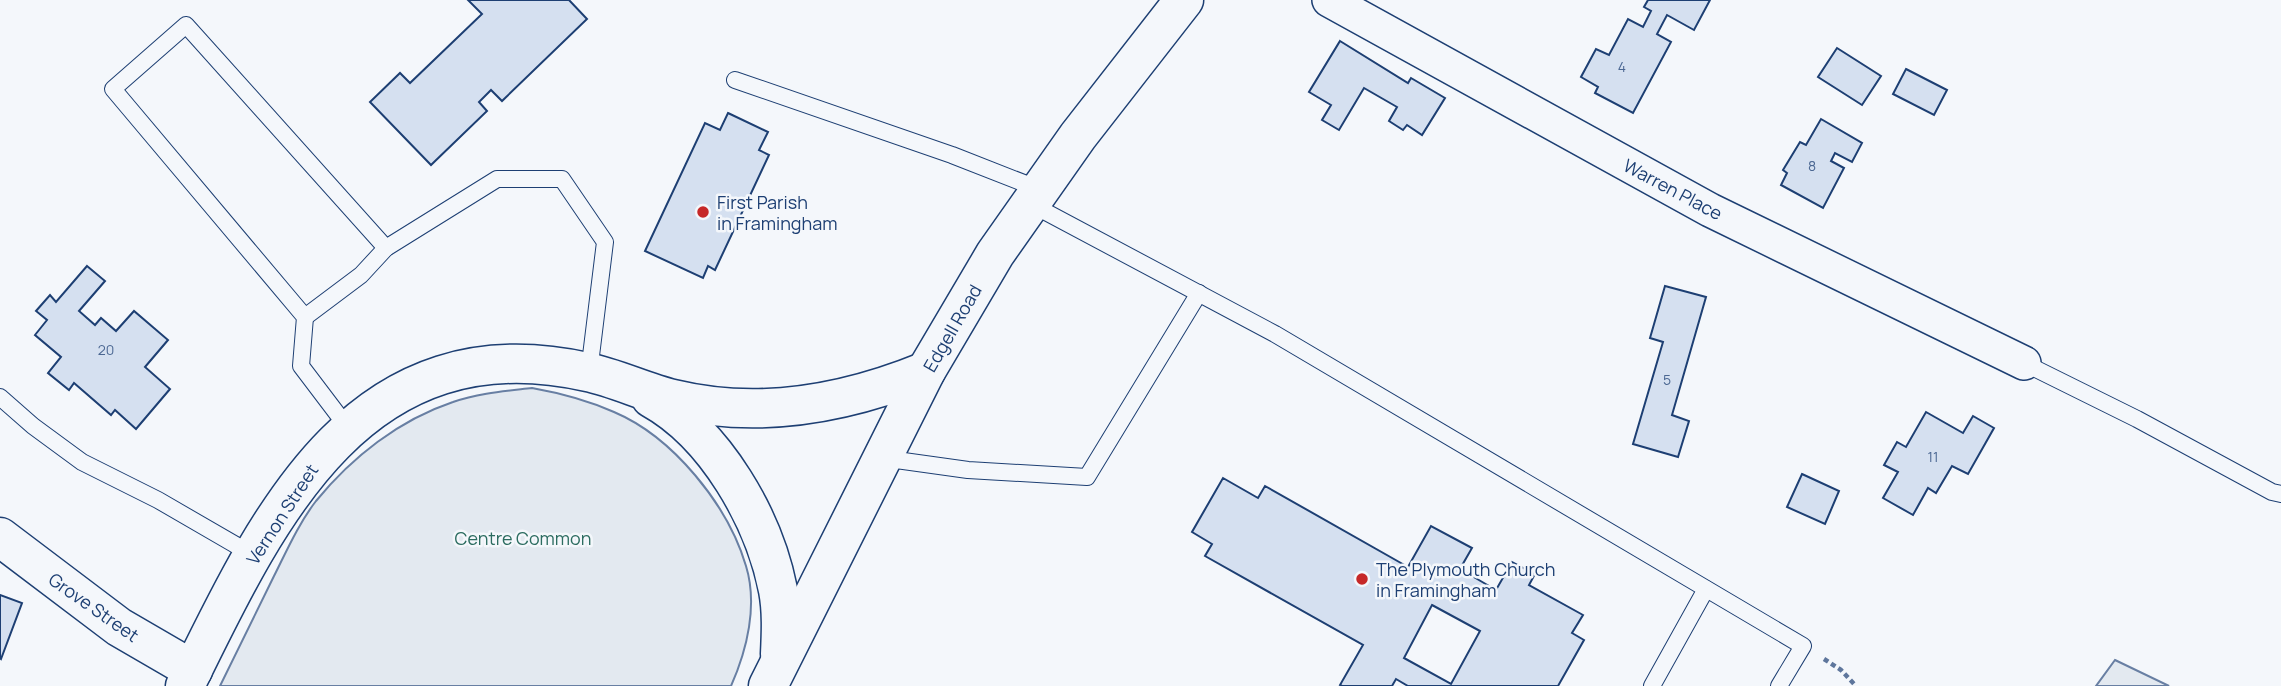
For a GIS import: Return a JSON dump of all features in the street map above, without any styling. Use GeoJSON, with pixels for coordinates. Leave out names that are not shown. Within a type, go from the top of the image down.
{"type":"FeatureCollection","features":[{"type":"Feature","properties":{"kind":"main road","name":"Edgell Road"},"geometry":{"type":"LineString","coordinates":[[774,673],[926,371],[995,254],[1034,196],[1131,65],[1184,0]]}},
{"type":"Feature","properties":{"kind":"main road","name":"Vernon Street"},"geometry":{"type":"LineString","coordinates":[[189,678],[253,555],[297,486],[348,428],[377,406],[408,388],[477,366],[550,365],[589,372],[672,399],[748,409],[785,408],[821,404],[863,394],[926,371]]}},
{"type":"Feature","properties":{"kind":"main road","name":"Vernon Street"},"geometry":{"type":"LineString","coordinates":[[627,385],[666,406],[694,431],[720,461],[740,492],[769,555],[778,591],[781,622],[774,673]]}},
{"type":"Feature","properties":{"kind":"main road","name":"Grove Street"},"geometry":{"type":"LineString","coordinates":[[0,537],[189,678]]}},
{"type":"Feature","properties":{"kind":"street","name":"Warren Place"},"geometry":{"type":"LineString","coordinates":[[1329,0],[1710,210],[2024,363]]}},
{"type":"Feature","properties":{"kind":"lane"},"geometry":{"type":"LineString","coordinates":[[348,428],[301,366],[305,317],[113,89],[186,24],[386,248]]}},
{"type":"Feature","properties":{"kind":"lane"},"geometry":{"type":"LineString","coordinates":[[735,80],[952,155],[1034,196],[1199,293],[1275,334],[1802,646],[1779,686]]}},
{"type":"Feature","properties":{"kind":"lane"},"geometry":{"type":"LineString","coordinates":[[305,317],[361,275],[386,248],[497,179],[562,179],[605,242],[589,372]]}},
{"type":"Feature","properties":{"kind":"lane"},"geometry":{"type":"LineString","coordinates":[[882,458],[968,470],[1087,477],[1199,293]]}},
{"type":"Feature","properties":{"kind":"lane"},"geometry":{"type":"LineString","coordinates":[[2024,363],[2137,419],[2272,492],[2281,494]]}},
{"type":"Feature","properties":{"kind":"lane"},"geometry":{"type":"LineString","coordinates":[[0,397],[82,461],[158,500],[253,555]]}},
{"type":"Feature","properties":{"kind":"lane"},"geometry":{"type":"LineString","coordinates":[[1652,686],[1706,589]]}},
{"type":"Feature","properties":{"kind":"path"},"geometry":{"type":"LineString","coordinates":[[1802,646],[1841,670],[1856,686]]}},
{"type":"Feature","properties":{"kind":"green space","name":"Centre Common"},"geometry":{"type":"Polygon","coordinates":[[[532,388],[594,404],[636,423],[677,456],[712,497],[738,543],[746,566],[751,596],[746,642],[731,686],[220,686],[299,528],[316,501],[345,470],[395,430],[433,410],[472,396],[532,388]]]}},
{"type":"Feature","properties":{"kind":"green space"},"geometry":{"type":"Polygon","coordinates":[[[2115,660],[2169,686],[2096,686],[2115,660]]]}},
{"type":"Feature","properties":{"kind":"building"},"geometry":{"type":"Polygon","coordinates":[[[468,0],[569,0],[587,19],[502,101],[491,90],[479,102],[487,111],[431,165],[370,102],[400,73],[410,83],[482,14],[468,0]]]}},
{"type":"Feature","properties":{"kind":"building"},"geometry":{"type":"Polygon","coordinates":[[[1648,0],[1710,0],[1694,30],[1667,15],[1657,34],[1671,42],[1633,113],[1595,93],[1598,87],[1581,77],[1596,49],[1609,55],[1628,19],[1643,27],[1651,11],[1644,7],[1648,0]]]}},
{"type":"Feature","properties":{"kind":"building"},"geometry":{"type":"Polygon","coordinates":[[[1340,41],[1408,83],[1411,78],[1445,98],[1422,135],[1407,125],[1403,130],[1389,121],[1397,107],[1364,88],[1339,130],[1322,120],[1331,105],[1309,92],[1340,41]]]}},
{"type":"Feature","properties":{"kind":"building"},"geometry":{"type":"Polygon","coordinates":[[[1837,48],[1881,76],[1862,105],[1818,77],[1837,48]]]}},
{"type":"Feature","properties":{"kind":"building"},"geometry":{"type":"Polygon","coordinates":[[[1906,69],[1947,90],[1934,115],[1893,94],[1906,69]]]}},
{"type":"Feature","properties":{"kind":"building","name":"First Parish in Framingham"},"geometry":{"type":"Polygon","coordinates":[[[728,113],[768,132],[759,150],[769,155],[715,270],[708,266],[703,278],[645,251],[705,123],[720,130],[728,113]]]}},
{"type":"Feature","properties":{"kind":"building"},"geometry":{"type":"Polygon","coordinates":[[[1821,119],[1862,143],[1852,162],[1835,153],[1831,161],[1844,168],[1823,208],[1781,185],[1787,173],[1783,170],[1800,142],[1806,145],[1821,119]]]}},
{"type":"Feature","properties":{"kind":"building"},"geometry":{"type":"Polygon","coordinates":[[[87,266],[105,281],[79,311],[95,325],[101,318],[116,331],[134,311],[168,340],[145,367],[170,389],[136,429],[115,410],[111,415],[74,383],[69,390],[48,373],[61,357],[35,335],[47,320],[36,311],[50,295],[56,302],[87,266]]]}},
{"type":"Feature","properties":{"kind":"building"},"geometry":{"type":"Polygon","coordinates":[[[1665,286],[1706,297],[1672,415],[1689,421],[1678,457],[1633,444],[1663,342],[1650,338],[1665,286]]]}},
{"type":"Feature","properties":{"kind":"building"},"geometry":{"type":"Polygon","coordinates":[[[1926,412],[1963,433],[1973,416],[1994,428],[1968,474],[1952,466],[1936,493],[1928,488],[1913,515],[1883,498],[1898,472],[1884,465],[1897,442],[1906,447],[1926,412]]]}},
{"type":"Feature","properties":{"kind":"building"},"geometry":{"type":"Polygon","coordinates":[[[1802,474],[1839,491],[1825,524],[1787,507],[1802,474]]]}},
{"type":"Feature","properties":{"kind":"building","name":"The Plymouth Church in Framingham"},"geometry":{"type":"Polygon","coordinates":[[[1223,478],[1258,498],[1265,486],[1408,567],[1431,526],[1472,548],[1460,569],[1496,590],[1512,562],[1535,574],[1529,585],[1583,615],[1572,633],[1584,640],[1558,686],[1408,686],[1396,679],[1392,686],[1342,686],[1340,685],[1363,645],[1205,556],[1212,544],[1192,532],[1223,478]],[[1432,605],[1404,658],[1451,684],[1480,631],[1432,605]]]}},
{"type":"Feature","properties":{"kind":"building"},"geometry":{"type":"Polygon","coordinates":[[[0,595],[22,603],[1,659],[0,658],[0,595]]]}},
{"type":"Feature","properties":{"kind":"place","name":"First Parish in Framingham"},"geometry":{"type":"Point","coordinates":[703,212]}},
{"type":"Feature","properties":{"kind":"place","name":"The Plymouth Church in Framingham"},"geometry":{"type":"Point","coordinates":[1362,579]}}]}
